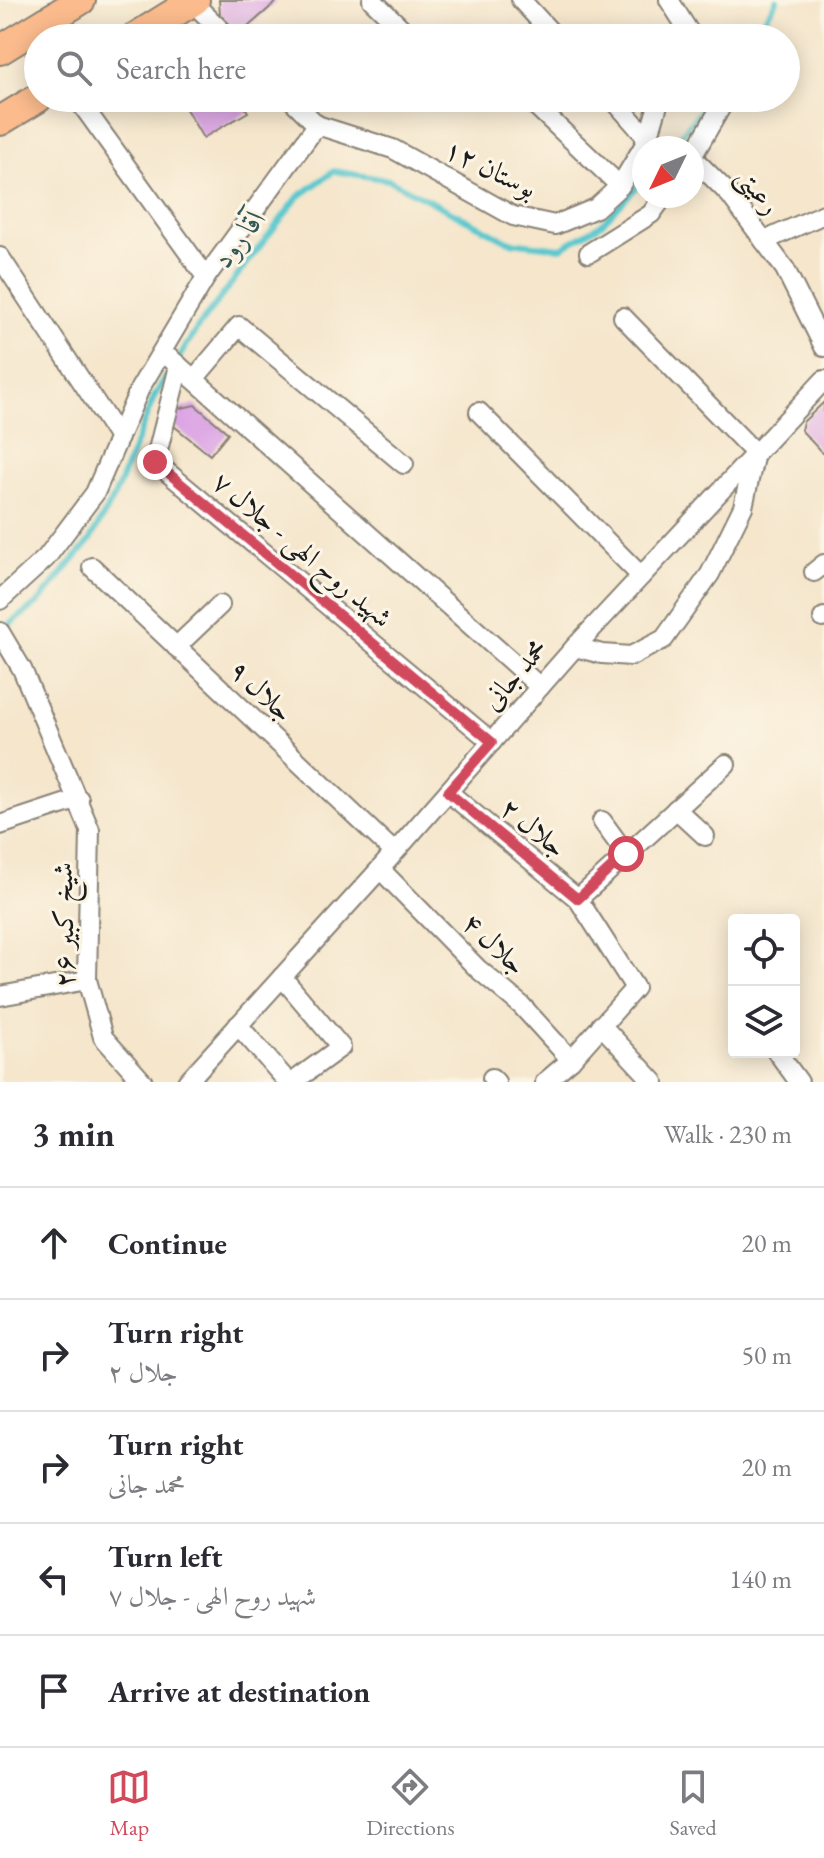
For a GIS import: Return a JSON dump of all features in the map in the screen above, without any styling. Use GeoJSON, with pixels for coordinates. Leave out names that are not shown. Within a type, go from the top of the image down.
{"type":"FeatureCollection","features":[{"type":"Feature","properties":{"kind":"main road"},"geometry":{"type":"LineString","coordinates":[[42,24],[81,0]]}},
{"type":"Feature","properties":{"kind":"main road"},"geometry":{"type":"LineString","coordinates":[[156,24],[193,1]]}},
{"type":"Feature","properties":{"kind":"main road"},"geometry":{"type":"LineString","coordinates":[[0,50],[24,35]]}},
{"type":"Feature","properties":{"kind":"main road"},"geometry":{"type":"LineString","coordinates":[[0,121],[24,106]]}},
{"type":"Feature","properties":{"kind":"street"},"geometry":{"type":"LineString","coordinates":[[372,0],[397,24]]}},
{"type":"Feature","properties":{"kind":"street"},"geometry":{"type":"LineString","coordinates":[[521,0],[543,24]]}},
{"type":"Feature","properties":{"kind":"street"},"geometry":{"type":"LineString","coordinates":[[669,0],[684,24]]}},
{"type":"Feature","properties":{"kind":"street"},"geometry":{"type":"LineString","coordinates":[[193,1],[215,24]]}},
{"type":"Feature","properties":{"kind":"street"},"geometry":{"type":"LineString","coordinates":[[87,112],[206,277]]}},
{"type":"Feature","properties":{"kind":"street","name":"بوستان ۱۲"},"geometry":{"type":"LineString","coordinates":[[304,112],[317,125],[393,149],[513,216],[555,225],[596,208],[620,186],[632,166]]}},
{"type":"Feature","properties":{"kind":"street"},"geometry":{"type":"LineString","coordinates":[[542,112],[620,186]]}},
{"type":"Feature","properties":{"kind":"street"},"geometry":{"type":"LineString","coordinates":[[624,112],[645,136]]}},
{"type":"Feature","properties":{"kind":"street","name":"بوستان ۱۲"},"geometry":{"type":"LineString","coordinates":[[649,136],[656,112]]}},
{"type":"Feature","properties":{"kind":"street"},"geometry":{"type":"LineString","coordinates":[[704,136],[718,112]]}},
{"type":"Feature","properties":{"kind":"street"},"geometry":{"type":"LineString","coordinates":[[0,600],[46,558],[95,493],[140,388],[206,277],[317,125]]}},
{"type":"Feature","properties":{"kind":"street","name":"رعیتی"},"geometry":{"type":"LineString","coordinates":[[704,169],[730,195],[785,269],[824,347]]}},
{"type":"Feature","properties":{"kind":"street"},"geometry":{"type":"LineString","coordinates":[[589,253],[651,214],[655,208]]}},
{"type":"Feature","properties":{"kind":"street"},"geometry":{"type":"LineString","coordinates":[[764,241],[824,214]]}},
{"type":"Feature","properties":{"kind":"street"},"geometry":{"type":"LineString","coordinates":[[0,257],[119,438]]}},
{"type":"Feature","properties":{"kind":"street"},"geometry":{"type":"LineString","coordinates":[[575,647],[602,654],[631,656],[664,639],[717,561],[743,507],[755,453],[623,317]]}},
{"type":"Feature","properties":{"kind":"street"},"geometry":{"type":"LineString","coordinates":[[194,379],[239,326],[404,464]]}},
{"type":"Feature","properties":{"kind":"street"},"geometry":{"type":"LineString","coordinates":[[162,351],[540,687]]}},
{"type":"Feature","properties":{"kind":"street","name":"شهید روح الهی - جلال ۷"},"geometry":{"type":"LineString","coordinates":[[179,366],[155,462],[492,742]]}},
{"type":"Feature","properties":{"kind":"street","name":"محمد جانی"},"geometry":{"type":"LineString","coordinates":[[187,1082],[575,647],[824,380]]}},
{"type":"Feature","properties":{"kind":"street"},"geometry":{"type":"LineString","coordinates":[[479,412],[641,576]]}},
{"type":"Feature","properties":{"kind":"street","name":"جلال ۹"},"geometry":{"type":"LineString","coordinates":[[92,567],[394,852]]}},
{"type":"Feature","properties":{"kind":"street"},"geometry":{"type":"LineString","coordinates":[[176,647],[220,605]]}},
{"type":"Feature","properties":{"kind":"street","name":"شیخ کبیر ۲۶"},"geometry":{"type":"LineString","coordinates":[[0,632],[22,669],[90,830],[87,980],[103,1037],[143,1082]]}},
{"type":"Feature","properties":{"kind":"street"},"geometry":{"type":"LineString","coordinates":[[578,899],[726,764]]}},
{"type":"Feature","properties":{"kind":"street","name":"جلال ۲"},"geometry":{"type":"LineString","coordinates":[[448,792],[578,899],[635,988],[601,1025]]}},
{"type":"Feature","properties":{"kind":"street"},"geometry":{"type":"LineString","coordinates":[[0,825],[79,799]]}},
{"type":"Feature","properties":{"kind":"street"},"geometry":{"type":"LineString","coordinates":[[676,809],[705,836]]}},
{"type":"Feature","properties":{"kind":"street"},"geometry":{"type":"LineString","coordinates":[[602,821],[626,854]]}},
{"type":"Feature","properties":{"kind":"street","name":"جلال ۴"},"geometry":{"type":"LineString","coordinates":[[380,869],[478,969],[521,1005],[571,1060]]}},
{"type":"Feature","properties":{"kind":"street"},"geometry":{"type":"LineString","coordinates":[[238,1025],[290,1082],[341,1047],[282,977]]}},
{"type":"Feature","properties":{"kind":"street"},"geometry":{"type":"LineString","coordinates":[[0,996],[14,996],[87,980]]}},
{"type":"Feature","properties":{"kind":"street"},"geometry":{"type":"LineString","coordinates":[[545,1082],[571,1060],[601,1025],[654,1082]]}},
{"type":"Feature","properties":{"kind":"street"},"geometry":{"type":"LineString","coordinates":[[781,1058],[799,1082]]}},
{"type":"Feature","properties":{"kind":"building"},"geometry":{"type":"Polygon","coordinates":[[[219,0],[276,2],[251,24],[229,24],[220,15],[219,0]]]}},
{"type":"Feature","properties":{"kind":"building"},"geometry":{"type":"Polygon","coordinates":[[[188,112],[248,112],[203,138],[188,112]]]}},
{"type":"Feature","properties":{"kind":"building"},"geometry":{"type":"Polygon","coordinates":[[[824,402],[824,455],[801,430],[803,422],[824,402]]]}},
{"type":"Feature","properties":{"kind":"building"},"geometry":{"type":"Polygon","coordinates":[[[195,405],[228,433],[210,455],[174,426],[177,409],[195,405]]]}},
{"type":"Feature","properties":{"kind":"waterway","name":"آقا رود"},"geometry":{"type":"LineString","coordinates":[[762,24],[777,0]]}},
{"type":"Feature","properties":{"kind":"waterway","name":"آقا رود"},"geometry":{"type":"LineString","coordinates":[[680,136],[699,112]]}},
{"type":"Feature","properties":{"kind":"waterway","name":"آقا رود"},"geometry":{"type":"LineString","coordinates":[[176,362],[198,327],[298,197],[334,171],[389,180],[510,242],[561,248],[600,225],[632,192]]}},
{"type":"Feature","properties":{"kind":"waterway","name":"آقا رود"},"geometry":{"type":"LineString","coordinates":[[3,629],[38,603],[90,540],[114,497],[155,395],[170,371]]}},
{"type":"Feature","properties":{"kind":"route"},"geometry":{"type":"LineString","coordinates":[[155,462],[492,742],[448,792],[578,899],[626,854]]}}]}
